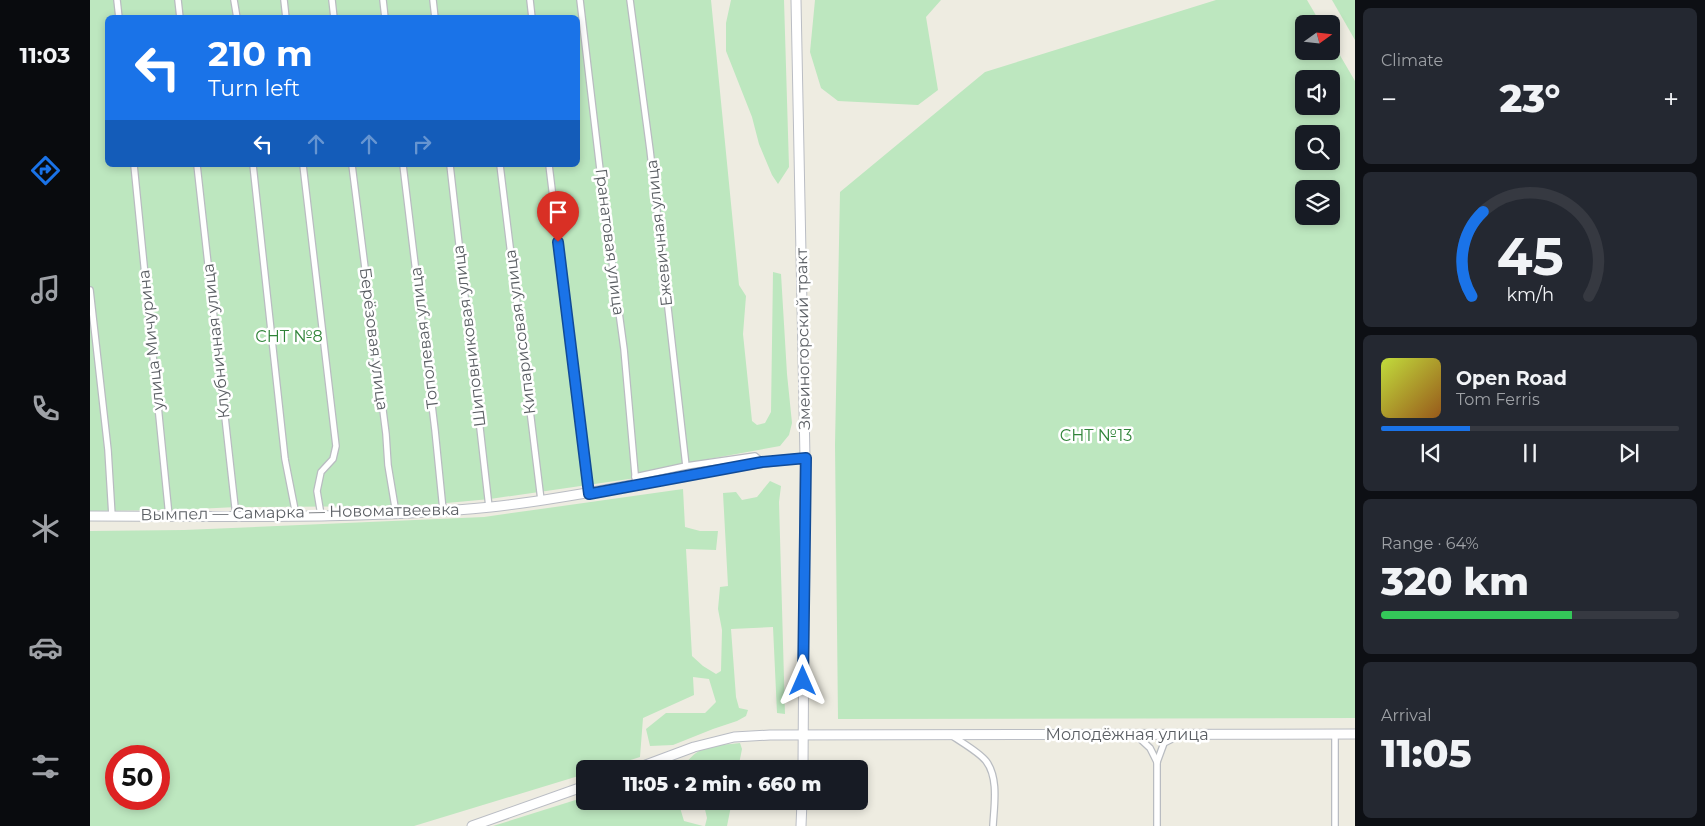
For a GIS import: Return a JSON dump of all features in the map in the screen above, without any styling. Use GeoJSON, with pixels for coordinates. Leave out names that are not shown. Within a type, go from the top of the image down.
{"type":"FeatureCollection","features":[{"type":"Feature","properties":{"kind":"main road","name":"Змеиногорский тракт"},"geometry":{"type":"LineString","coordinates":[[796,0],[806,458],[803,760]]}},
{"type":"Feature","properties":{"kind":"main road","name":"Вымпел — Самарка — Новоматвеевка"},"geometry":{"type":"LineString","coordinates":[[90,516],[396,514],[489,507],[589,494],[635,481],[762,462],[806,458]]}},
{"type":"Feature","properties":{"kind":"main road","name":"Молодёжная улица"},"geometry":{"type":"LineString","coordinates":[[660,760],[677,752],[734,737],[803,734],[1355,734]]}},
{"type":"Feature","properties":{"kind":"main road"},"geometry":{"type":"LineString","coordinates":[[472,826],[576,789]]}},
{"type":"Feature","properties":{"kind":"main road"},"geometry":{"type":"LineString","coordinates":[[801,826],[802,810]]}},
{"type":"Feature","properties":{"kind":"street"},"geometry":{"type":"LineString","coordinates":[[117,0],[118,15]]}},
{"type":"Feature","properties":{"kind":"street"},"geometry":{"type":"LineString","coordinates":[[178,0],[180,15]]}},
{"type":"Feature","properties":{"kind":"street"},"geometry":{"type":"LineString","coordinates":[[234,0],[236,15]]}},
{"type":"Feature","properties":{"kind":"street"},"geometry":{"type":"LineString","coordinates":[[284,0],[286,15]]}},
{"type":"Feature","properties":{"kind":"street"},"geometry":{"type":"LineString","coordinates":[[332,0],[334,15]]}},
{"type":"Feature","properties":{"kind":"street"},"geometry":{"type":"LineString","coordinates":[[383,0],[385,15]]}},
{"type":"Feature","properties":{"kind":"street"},"geometry":{"type":"LineString","coordinates":[[433,0],[435,15]]}},
{"type":"Feature","properties":{"kind":"street"},"geometry":{"type":"LineString","coordinates":[[434,9],[437,0]]}},
{"type":"Feature","properties":{"kind":"street"},"geometry":{"type":"LineString","coordinates":[[530,0],[532,15]]}},
{"type":"Feature","properties":{"kind":"street","name":"Гранатовая улица"},"geometry":{"type":"LineString","coordinates":[[580,0],[603,195],[624,349],[635,481]]}},
{"type":"Feature","properties":{"kind":"street","name":"Ежевичная улица"},"geometry":{"type":"LineString","coordinates":[[630,0],[650,150],[686,466]]}},
{"type":"Feature","properties":{"kind":"street","name":"улица Мичурина"},"geometry":{"type":"LineString","coordinates":[[134,167],[169,516]]}},
{"type":"Feature","properties":{"kind":"street","name":"Клубничная улица"},"geometry":{"type":"LineString","coordinates":[[197,167],[236,516]]}},
{"type":"Feature","properties":{"kind":"street"},"geometry":{"type":"LineString","coordinates":[[254,167],[285,460],[296,516]]}},
{"type":"Feature","properties":{"kind":"street"},"geometry":{"type":"LineString","coordinates":[[303,167],[336,446],[333,459],[321,472],[317,490],[321,515]]}},
{"type":"Feature","properties":{"kind":"street","name":"Берёзовая улица"},"geometry":{"type":"LineString","coordinates":[[352,167],[386,434],[388,465],[396,514]]}},
{"type":"Feature","properties":{"kind":"street","name":"Тополевая улица"},"geometry":{"type":"LineString","coordinates":[[403,167],[443,510]]}},
{"type":"Feature","properties":{"kind":"street","name":"Шиповниковая улица"},"geometry":{"type":"LineString","coordinates":[[450,167],[489,507]]}},
{"type":"Feature","properties":{"kind":"street","name":"Кипарисовая улица"},"geometry":{"type":"LineString","coordinates":[[500,167],[540,500]]}},
{"type":"Feature","properties":{"kind":"street"},"geometry":{"type":"LineString","coordinates":[[549,167],[589,494]]}},
{"type":"Feature","properties":{"kind":"street"},"geometry":{"type":"LineString","coordinates":[[90,290],[108,450],[112,516]]}},
{"type":"Feature","properties":{"kind":"street"},"geometry":{"type":"LineString","coordinates":[[635,481],[686,466],[755,456],[762,462]]}},
{"type":"Feature","properties":{"kind":"street"},"geometry":{"type":"LineString","coordinates":[[949,734],[985,759],[991,770],[994,784],[994,826]]}},
{"type":"Feature","properties":{"kind":"street"},"geometry":{"type":"LineString","coordinates":[[1135,734],[1150,748],[1157,762]]}},
{"type":"Feature","properties":{"kind":"street"},"geometry":{"type":"LineString","coordinates":[[1157,826],[1157,762],[1164,744],[1182,734]]}},
{"type":"Feature","properties":{"kind":"street"},"geometry":{"type":"LineString","coordinates":[[1335,734],[1335,826]]}},
{"type":"Feature","properties":{"kind":"green space","name":"СНТ №8"},"geometry":{"type":"Polygon","coordinates":[[[90,0],[711,0],[739,285],[746,296],[743,334],[752,421],[757,425],[765,423],[771,412],[773,272],[781,274],[792,423],[789,435],[780,446],[709,459],[636,478],[490,499],[414,506],[237,507],[90,511],[90,0]]]}},
{"type":"Feature","properties":{"kind":"green space"},"geometry":{"type":"Polygon","coordinates":[[[731,0],[784,0],[789,167],[778,184],[772,175],[759,144],[752,117],[726,51],[726,23],[731,0]]]}},
{"type":"Feature","properties":{"kind":"green space"},"geometry":{"type":"Polygon","coordinates":[[[815,0],[941,0],[926,17],[938,90],[918,105],[838,101],[821,88],[810,52],[815,0]]]}},
{"type":"Feature","properties":{"kind":"green space","name":"СНТ №13"},"geometry":{"type":"Polygon","coordinates":[[[1216,0],[1307,0],[1316,15],[1295,15],[1295,60],[1340,60],[1340,55],[1355,81],[1355,718],[838,719],[835,445],[840,192],[985,72],[1216,0]]]}},
{"type":"Feature","properties":{"kind":"green space"},"geometry":{"type":"Polygon","coordinates":[[[1332,0],[1355,0],[1355,40],[1332,0]]]}},
{"type":"Feature","properties":{"kind":"green space"},"geometry":{"type":"Polygon","coordinates":[[[770,481],[781,486],[779,502],[785,714],[777,713],[773,627],[731,629],[736,697],[739,708],[748,710],[746,716],[673,745],[650,746],[646,729],[666,713],[705,713],[716,702],[709,679],[693,677],[694,695],[643,718],[640,757],[631,760],[576,760],[576,777],[414,826],[90,826],[90,531],[184,530],[484,517],[683,489],[685,527],[700,531],[718,531],[716,550],[686,549],[692,656],[716,674],[721,671],[722,630],[718,609],[720,587],[728,586],[723,493],[736,492],[742,500],[757,497],[770,481]]]}},
{"type":"Feature","properties":{"kind":"green space"},"geometry":{"type":"Polygon","coordinates":[[[740,743],[742,749],[740,760],[689,760],[702,749],[740,743]]]}},
{"type":"Feature","properties":{"kind":"green space"},"geometry":{"type":"Polygon","coordinates":[[[576,800],[576,810],[681,810],[684,821],[703,826],[493,826],[576,800]]]}},
{"type":"Feature","properties":{"kind":"green space"},"geometry":{"type":"Polygon","coordinates":[[[705,810],[730,810],[727,826],[705,826],[707,818],[705,810]]]}},
{"type":"Feature","properties":{"kind":"route"},"geometry":{"type":"LineString","coordinates":[[558,242],[589,494],[762,462],[806,458],[803,681]]}}]}
